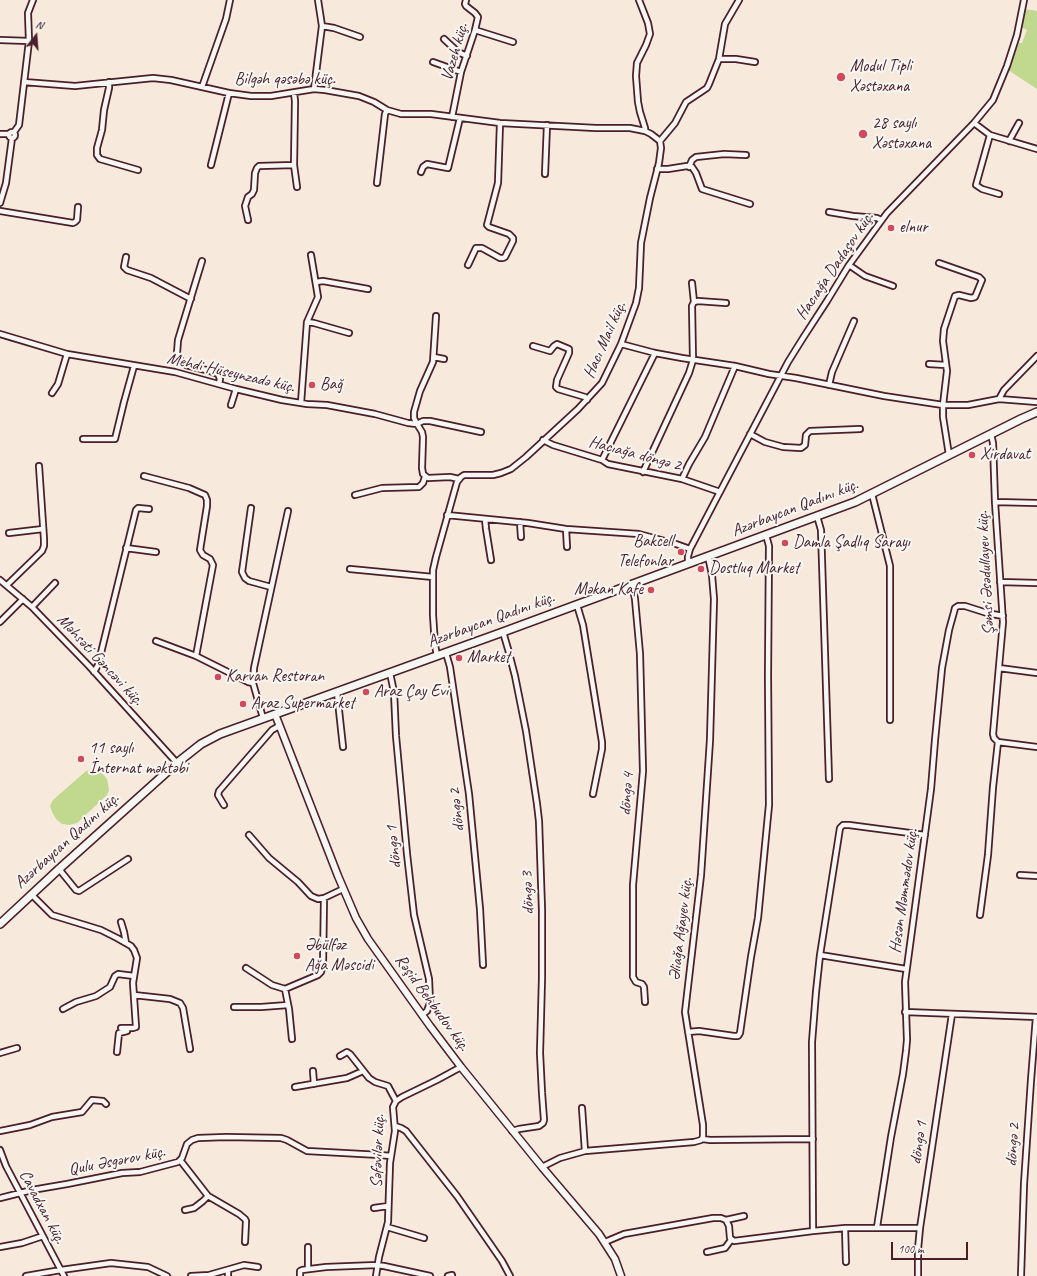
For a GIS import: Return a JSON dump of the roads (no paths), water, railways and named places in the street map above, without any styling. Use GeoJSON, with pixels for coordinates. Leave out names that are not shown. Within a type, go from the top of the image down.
{"type":"FeatureCollection","features":[{"type":"Feature","properties":{"kind":"main road","name":"Azərbaycan Qadını küç."},"geometry":{"type":"LineString","coordinates":[[0,924],[31,894],[177,763],[193,750],[209,740],[263,718],[446,653],[855,502],[1037,412]]}},
{"type":"Feature","properties":{"kind":"street"},"geometry":{"type":"LineString","coordinates":[[0,134],[14,136],[14,132],[19,126],[29,41],[28,21],[33,0]]}},
{"type":"Feature","properties":{"kind":"street"},"geometry":{"type":"LineString","coordinates":[[202,87],[226,19],[230,0]]}},
{"type":"Feature","properties":{"kind":"street"},"geometry":{"type":"LineString","coordinates":[[314,89],[322,26],[318,0]]}},
{"type":"Feature","properties":{"kind":"street","name":"Vazeh küç."},"geometry":{"type":"LineString","coordinates":[[452,117],[461,72],[478,17],[466,6],[466,0]]}},
{"type":"Feature","properties":{"kind":"street"},"geometry":{"type":"LineString","coordinates":[[639,0],[648,23],[650,34],[637,63],[636,76],[638,102],[645,131]]}},
{"type":"Feature","properties":{"kind":"street"},"geometry":{"type":"LineString","coordinates":[[660,141],[674,123],[686,102],[707,88],[719,59],[725,24],[739,0]]}},
{"type":"Feature","properties":{"kind":"street","name":"Hacıağa Dadaşov küç."},"geometry":{"type":"LineString","coordinates":[[688,564],[690,549],[781,376],[849,265],[887,212],[990,105],[998,89],[1017,35],[1024,0]]}},
{"type":"Feature","properties":{"kind":"street"},"geometry":{"type":"LineString","coordinates":[[322,26],[334,28],[360,37]]}},
{"type":"Feature","properties":{"kind":"street"},"geometry":{"type":"LineString","coordinates":[[475,30],[513,42]]}},
{"type":"Feature","properties":{"kind":"street"},"geometry":{"type":"LineString","coordinates":[[0,40],[29,41]]}},
{"type":"Feature","properties":{"kind":"street"},"geometry":{"type":"LineString","coordinates":[[444,40],[458,52],[467,56]]}},
{"type":"Feature","properties":{"kind":"street"},"geometry":{"type":"LineString","coordinates":[[719,59],[736,59],[755,62]]}},
{"type":"Feature","properties":{"kind":"street"},"geometry":{"type":"LineString","coordinates":[[434,62],[461,72]]}},
{"type":"Feature","properties":{"kind":"street","name":"Bilgəh qəsəbə küç."},"geometry":{"type":"LineString","coordinates":[[24,82],[75,86],[152,78],[171,80],[229,93],[251,96],[294,93],[314,89],[359,96],[374,102],[387,110],[401,114],[423,114],[500,123],[630,128],[645,131],[660,141]]}},
{"type":"Feature","properties":{"kind":"street"},"geometry":{"type":"LineString","coordinates":[[109,82],[102,130],[96,155],[100,159],[138,170]]}},
{"type":"Feature","properties":{"kind":"street"},"geometry":{"type":"LineString","coordinates":[[211,165],[229,93]]}},
{"type":"Feature","properties":{"kind":"street"},"geometry":{"type":"LineString","coordinates":[[294,93],[294,165],[297,187]]}},
{"type":"Feature","properties":{"kind":"street"},"geometry":{"type":"LineString","coordinates":[[377,183],[385,114],[387,110]]}},
{"type":"Feature","properties":{"kind":"street"},"geometry":{"type":"LineString","coordinates":[[421,172],[423,167],[427,164],[448,168],[460,118]]}},
{"type":"Feature","properties":{"kind":"street"},"geometry":{"type":"LineString","coordinates":[[974,122],[990,135],[1037,149]]}},
{"type":"Feature","properties":{"kind":"street"},"geometry":{"type":"LineString","coordinates":[[468,265],[476,248],[482,248],[500,258],[503,258],[505,257],[513,241],[513,238],[509,234],[487,225],[498,184],[500,123]]}},
{"type":"Feature","properties":{"kind":"street"},"geometry":{"type":"LineString","coordinates":[[1009,141],[1019,123]]}},
{"type":"Feature","properties":{"kind":"street"},"geometry":{"type":"LineString","coordinates":[[545,174],[547,125]]}},
{"type":"Feature","properties":{"kind":"street"},"geometry":{"type":"LineString","coordinates":[[990,135],[976,185],[982,189],[999,194]]}},
{"type":"Feature","properties":{"kind":"street"},"geometry":{"type":"LineString","coordinates":[[0,203],[7,177],[10,136]]}},
{"type":"Feature","properties":{"kind":"street","name":"Hacı Mail küç."},"geometry":{"type":"LineString","coordinates":[[459,479],[468,474],[494,475],[517,465],[587,400],[602,382],[621,344],[638,295],[641,243],[657,169],[660,141]]}},
{"type":"Feature","properties":{"kind":"street"},"geometry":{"type":"LineString","coordinates":[[689,167],[692,160],[696,157],[724,154],[746,155]]}},
{"type":"Feature","properties":{"kind":"street"},"geometry":{"type":"LineString","coordinates":[[248,220],[246,206],[248,197],[254,190],[256,168],[259,166],[294,165]]}},
{"type":"Feature","properties":{"kind":"street"},"geometry":{"type":"LineString","coordinates":[[657,169],[692,168],[696,172],[702,189],[750,204]]}},
{"type":"Feature","properties":{"kind":"street"},"geometry":{"type":"LineString","coordinates":[[0,211],[72,223],[77,220],[78,207]]}},
{"type":"Feature","properties":{"kind":"street"},"geometry":{"type":"LineString","coordinates":[[829,212],[860,218],[877,218],[881,220]]}},
{"type":"Feature","properties":{"kind":"street"},"geometry":{"type":"LineString","coordinates":[[301,403],[307,322],[310,313],[318,301],[319,295],[311,255]]}},
{"type":"Feature","properties":{"kind":"street"},"geometry":{"type":"LineString","coordinates":[[126,257],[124,266],[127,270],[151,278],[191,299]]}},
{"type":"Feature","properties":{"kind":"street"},"geometry":{"type":"LineString","coordinates":[[202,261],[178,340],[178,356],[186,365],[216,373],[220,377],[219,384]]}},
{"type":"Feature","properties":{"kind":"street"},"geometry":{"type":"LineString","coordinates":[[939,263],[979,277],[982,280],[974,297],[971,298],[957,295],[954,298],[944,329],[943,341],[946,379],[943,417],[949,455]]}},
{"type":"Feature","properties":{"kind":"street"},"geometry":{"type":"LineString","coordinates":[[849,265],[865,276],[894,286]]}},
{"type":"Feature","properties":{"kind":"street"},"geometry":{"type":"LineString","coordinates":[[316,282],[323,281],[368,289]]}},
{"type":"Feature","properties":{"kind":"street"},"geometry":{"type":"LineString","coordinates":[[643,472],[689,373],[693,360],[692,306],[694,302],[692,283]]}},
{"type":"Feature","properties":{"kind":"street"},"geometry":{"type":"LineString","coordinates":[[694,302],[726,303]]}},
{"type":"Feature","properties":{"kind":"street"},"geometry":{"type":"LineString","coordinates":[[355,495],[382,488],[419,487],[423,483],[425,477],[422,468],[423,437],[422,432],[414,418],[414,412],[420,391],[432,366],[434,357],[436,316]]}},
{"type":"Feature","properties":{"kind":"street"},"geometry":{"type":"LineString","coordinates":[[829,385],[832,372],[854,321]]}},
{"type":"Feature","properties":{"kind":"street"},"geometry":{"type":"LineString","coordinates":[[307,322],[349,333]]}},
{"type":"Feature","properties":{"kind":"street","name":"Mehdi Hüseynzadə küç."},"geometry":{"type":"LineString","coordinates":[[0,334],[66,354],[175,372],[282,400],[327,405],[375,414],[408,423],[417,424],[423,421],[430,421],[481,432]]}},
{"type":"Feature","properties":{"kind":"street"},"geometry":{"type":"LineString","coordinates":[[533,346],[550,351],[557,344],[569,349],[569,353],[557,380],[556,387],[558,389],[585,397],[587,400]]}},
{"type":"Feature","properties":{"kind":"street"},"geometry":{"type":"LineString","coordinates":[[621,344],[655,353],[735,366],[884,396],[943,405],[968,405],[998,399],[1037,402]]}},
{"type":"Feature","properties":{"kind":"street"},"geometry":{"type":"LineString","coordinates":[[602,460],[655,353]]}},
{"type":"Feature","properties":{"kind":"street"},"geometry":{"type":"LineString","coordinates":[[52,393],[58,384],[66,354]]}},
{"type":"Feature","properties":{"kind":"street"},"geometry":{"type":"LineString","coordinates":[[998,399],[1004,390],[1037,356]]}},
{"type":"Feature","properties":{"kind":"street"},"geometry":{"type":"LineString","coordinates":[[434,357],[444,359]]}},
{"type":"Feature","properties":{"kind":"street"},"geometry":{"type":"LineString","coordinates":[[929,364],[946,365]]}},
{"type":"Feature","properties":{"kind":"street"},"geometry":{"type":"LineString","coordinates":[[83,439],[115,439],[134,366]]}},
{"type":"Feature","properties":{"kind":"street"},"geometry":{"type":"LineString","coordinates":[[682,479],[705,436],[735,366]]}},
{"type":"Feature","properties":{"kind":"street"},"geometry":{"type":"LineString","coordinates":[[231,405],[236,389]]}},
{"type":"Feature","properties":{"kind":"street"},"geometry":{"type":"LineString","coordinates":[[750,434],[783,447],[801,448],[805,445],[806,435],[810,431],[860,429]]}},
{"type":"Feature","properties":{"kind":"street","name":"Şəmsi Əsədullayev küç."},"geometry":{"type":"LineString","coordinates":[[980,916],[988,855],[998,742],[995,740],[993,734],[1003,628],[993,443],[991,434]]}},
{"type":"Feature","properties":{"kind":"street","name":"Hacıağa döngə 2"},"geometry":{"type":"LineString","coordinates":[[543,440],[553,445],[602,460],[608,464],[682,479],[720,492]]}},
{"type":"Feature","properties":{"kind":"street"},"geometry":{"type":"LineString","coordinates":[[7,585],[42,551],[44,546],[39,466]]}},
{"type":"Feature","properties":{"kind":"street"},"geometry":{"type":"LineString","coordinates":[[144,476],[200,492],[205,495],[207,500],[200,550],[203,555],[210,559],[213,565],[196,656]]}},
{"type":"Feature","properties":{"kind":"street"},"geometry":{"type":"LineString","coordinates":[[425,477],[459,479],[456,484],[447,515],[436,557],[433,576],[433,615],[437,656]]}},
{"type":"Feature","properties":{"kind":"street"},"geometry":{"type":"LineString","coordinates":[[872,494],[888,553],[890,566],[890,720]]}},
{"type":"Feature","properties":{"kind":"street"},"geometry":{"type":"LineString","coordinates":[[995,502],[1037,503]]}},
{"type":"Feature","properties":{"kind":"street"},"geometry":{"type":"LineString","coordinates":[[94,672],[98,665],[136,510],[138,508],[149,509]]}},
{"type":"Feature","properties":{"kind":"street"},"geometry":{"type":"LineString","coordinates":[[250,508],[242,572],[245,578],[249,581],[271,587]]}},
{"type":"Feature","properties":{"kind":"street"},"geometry":{"type":"LineString","coordinates":[[263,718],[253,683],[254,668],[288,511]]}},
{"type":"Feature","properties":{"kind":"street"},"geometry":{"type":"LineString","coordinates":[[447,515],[520,522],[566,529],[638,534],[690,549]]}},
{"type":"Feature","properties":{"kind":"street"},"geometry":{"type":"LineString","coordinates":[[817,516],[821,530],[828,779]]}},
{"type":"Feature","properties":{"kind":"street"},"geometry":{"type":"LineString","coordinates":[[485,519],[491,560]]}},
{"type":"Feature","properties":{"kind":"street"},"geometry":{"type":"LineString","coordinates":[[520,522],[522,538]]}},
{"type":"Feature","properties":{"kind":"street"},"geometry":{"type":"LineString","coordinates":[[9,533],[43,529]]}},
{"type":"Feature","properties":{"kind":"street"},"geometry":{"type":"LineString","coordinates":[[566,529],[567,547]]}},
{"type":"Feature","properties":{"kind":"street"},"geometry":{"type":"LineString","coordinates":[[688,1032],[699,1031],[734,1036],[738,1036],[740,1033],[758,918],[769,805],[769,546],[766,535]]}},
{"type":"Feature","properties":{"kind":"street"},"geometry":{"type":"LineString","coordinates":[[126,548],[156,552]]}},
{"type":"Feature","properties":{"kind":"street","name":"Əliağa Ağayev küç."},"geometry":{"type":"LineString","coordinates":[[702,1139],[704,1134],[703,1125],[686,1019],[686,1005],[701,875],[710,740],[714,599],[712,575],[708,556]]}},
{"type":"Feature","properties":{"kind":"street"},"geometry":{"type":"LineString","coordinates":[[350,569],[433,576]]}},
{"type":"Feature","properties":{"kind":"street","name":"Məhsəti Gəncəvi küç."},"geometry":{"type":"LineString","coordinates":[[0,580],[32,607],[177,763]]}},
{"type":"Feature","properties":{"kind":"street"},"geometry":{"type":"LineString","coordinates":[[1000,582],[1037,583]]}},
{"type":"Feature","properties":{"kind":"street"},"geometry":{"type":"LineString","coordinates":[[32,607],[55,584]]}},
{"type":"Feature","properties":{"kind":"street","name":"döngə 4"},"geometry":{"type":"LineString","coordinates":[[632,584],[635,599],[640,654],[643,771],[633,885],[633,977],[636,982],[642,984],[644,987],[645,1002]]}},
{"type":"Feature","properties":{"kind":"street"},"geometry":{"type":"LineString","coordinates":[[0,622],[23,599]]}},
{"type":"Feature","properties":{"kind":"street"},"geometry":{"type":"LineString","coordinates":[[577,605],[582,625],[602,742],[593,794]]}},
{"type":"Feature","properties":{"kind":"street","name":"Həsən Məmmədov küç."},"geometry":{"type":"LineString","coordinates":[[877,1227],[906,1051],[906,969],[931,789],[934,740],[942,668],[955,608],[961,605],[1003,616]]}},
{"type":"Feature","properties":{"kind":"street","name":"döngə 3"},"geometry":{"type":"LineString","coordinates":[[503,632],[515,676],[526,731],[537,804],[542,910],[540,1053],[544,1120],[539,1126],[519,1128],[512,1131]]}},
{"type":"Feature","properties":{"kind":"street"},"geometry":{"type":"LineString","coordinates":[[156,641],[196,656],[253,683]]}},
{"type":"Feature","properties":{"kind":"street","name":"döngə 2"},"geometry":{"type":"LineString","coordinates":[[446,653],[450,667],[469,794],[480,909],[482,965]]}},
{"type":"Feature","properties":{"kind":"street"},"geometry":{"type":"LineString","coordinates":[[999,668],[1037,673]]}},
{"type":"Feature","properties":{"kind":"street","name":"döngə 1"},"geometry":{"type":"LineString","coordinates":[[390,673],[394,692],[397,751],[414,914],[429,985],[430,1003],[427,1011],[422,1015]]}},
{"type":"Feature","properties":{"kind":"street"},"geometry":{"type":"LineString","coordinates":[[337,692],[343,747]]}},
{"type":"Feature","properties":{"kind":"street","name":"Rəşid Behbudov küç."},"geometry":{"type":"LineString","coordinates":[[275,714],[343,889],[356,918],[368,939],[461,1067],[512,1131],[591,1224],[615,1259],[621,1276]]}},
{"type":"Feature","properties":{"kind":"street"},"geometry":{"type":"LineString","coordinates":[[224,805],[218,795],[219,791],[272,730],[279,726]]}},
{"type":"Feature","properties":{"kind":"street"},"geometry":{"type":"LineString","coordinates":[[998,742],[1037,747]]}},
{"type":"Feature","properties":{"kind":"street"},"geometry":{"type":"LineString","coordinates":[[813,1231],[812,1042],[820,955],[840,828],[843,825],[849,825],[925,835]]}},
{"type":"Feature","properties":{"kind":"street"},"geometry":{"type":"LineString","coordinates":[[249,835],[269,858],[298,882],[311,896],[318,899],[324,898],[343,889]]}},
{"type":"Feature","properties":{"kind":"street"},"geometry":{"type":"LineString","coordinates":[[59,869],[76,890],[79,891],[128,859]]}},
{"type":"Feature","properties":{"kind":"street"},"geometry":{"type":"LineString","coordinates":[[1020,875],[1037,876]]}},
{"type":"Feature","properties":{"kind":"street"},"geometry":{"type":"LineString","coordinates":[[31,894],[52,915],[101,930],[131,946],[136,953],[134,976],[136,1027]]}},
{"type":"Feature","properties":{"kind":"street"},"geometry":{"type":"LineString","coordinates":[[246,968],[272,985],[285,988],[318,975],[322,969],[324,898]]}},
{"type":"Feature","properties":{"kind":"street"},"geometry":{"type":"LineString","coordinates":[[121,922],[126,943]]}},
{"type":"Feature","properties":{"kind":"street"},"geometry":{"type":"LineString","coordinates":[[820,955],[906,969]]}},
{"type":"Feature","properties":{"kind":"street"},"geometry":{"type":"LineString","coordinates":[[63,1009],[81,1000],[96,996],[110,987],[115,976],[118,974],[134,976]]}},
{"type":"Feature","properties":{"kind":"street"},"geometry":{"type":"LineString","coordinates":[[285,988],[292,1039]]}},
{"type":"Feature","properties":{"kind":"street"},"geometry":{"type":"LineString","coordinates":[[134,995],[170,999],[180,1003],[184,1008],[190,1049]]}},
{"type":"Feature","properties":{"kind":"street"},"geometry":{"type":"LineString","coordinates":[[234,1007],[288,1005]]}},
{"type":"Feature","properties":{"kind":"street"},"geometry":{"type":"LineString","coordinates":[[905,1012],[1037,1017]]}},
{"type":"Feature","properties":{"kind":"street","name":"döngə 1"},"geometry":{"type":"LineString","coordinates":[[918,1276],[920,1228],[952,1014]]}},
{"type":"Feature","properties":{"kind":"street","name":"döngə 2"},"geometry":{"type":"LineString","coordinates":[[1021,1276],[1024,1184],[1037,1017]]}},
{"type":"Feature","properties":{"kind":"street"},"geometry":{"type":"LineString","coordinates":[[121,1028],[136,1027]]}},
{"type":"Feature","properties":{"kind":"street"},"geometry":{"type":"LineString","coordinates":[[117,1052],[119,1033],[134,1030],[136,1027]]}},
{"type":"Feature","properties":{"kind":"street"},"geometry":{"type":"LineString","coordinates":[[0,1054],[17,1048]]}},
{"type":"Feature","properties":{"kind":"street"},"geometry":{"type":"LineString","coordinates":[[340,1056],[347,1052],[372,1080],[388,1086],[396,1101]]}},
{"type":"Feature","properties":{"kind":"street","name":"Səfəvilər küç."},"geometry":{"type":"LineString","coordinates":[[376,1276],[377,1265],[387,1227],[391,1156],[395,1126],[392,1107],[402,1096],[461,1067]]}},
{"type":"Feature","properties":{"kind":"street"},"geometry":{"type":"LineString","coordinates":[[313,1071],[314,1084]]}},
{"type":"Feature","properties":{"kind":"street"},"geometry":{"type":"LineString","coordinates":[[295,1088],[347,1078],[363,1071]]}},
{"type":"Feature","properties":{"kind":"street"},"geometry":{"type":"LineString","coordinates":[[0,1131],[30,1125],[52,1117],[82,1112],[92,1100],[104,1101],[106,1104]]}},
{"type":"Feature","properties":{"kind":"street"},"geometry":{"type":"LineString","coordinates":[[582,1108],[585,1151]]}},
{"type":"Feature","properties":{"kind":"street"},"geometry":{"type":"LineString","coordinates":[[395,1126],[406,1131],[457,1196],[502,1261],[510,1276]]}},
{"type":"Feature","properties":{"kind":"street","name":"Qulu Əsgərov küç."},"geometry":{"type":"LineString","coordinates":[[0,1198],[20,1192],[122,1173],[140,1172],[178,1162],[187,1144],[198,1138],[281,1138],[307,1151],[391,1156]]}},
{"type":"Feature","properties":{"kind":"street"},"geometry":{"type":"LineString","coordinates":[[542,1167],[560,1158],[585,1151],[694,1142],[702,1139],[813,1139]]}},
{"type":"Feature","properties":{"kind":"street","name":"Cavadxan küç."},"geometry":{"type":"LineString","coordinates":[[0,1150],[6,1166],[64,1276]]}},
{"type":"Feature","properties":{"kind":"street"},"geometry":{"type":"LineString","coordinates":[[180,1160],[208,1196],[245,1219],[245,1242]]}},
{"type":"Feature","properties":{"kind":"street"},"geometry":{"type":"LineString","coordinates":[[185,1210],[194,1208],[208,1196]]}},
{"type":"Feature","properties":{"kind":"street"},"geometry":{"type":"LineString","coordinates":[[374,1208],[388,1206]]}},
{"type":"Feature","properties":{"kind":"street"},"geometry":{"type":"LineString","coordinates":[[604,1242],[624,1234],[675,1224],[713,1218],[721,1218],[726,1220],[744,1216]]}},
{"type":"Feature","properties":{"kind":"street"},"geometry":{"type":"LineString","coordinates":[[707,1252],[725,1248],[731,1240],[728,1223],[726,1220]]}},
{"type":"Feature","properties":{"kind":"street"},"geometry":{"type":"LineString","coordinates":[[387,1227],[424,1238]]}},
{"type":"Feature","properties":{"kind":"street"},"geometry":{"type":"LineString","coordinates":[[731,1240],[738,1241],[845,1228],[920,1228]]}},
{"type":"Feature","properties":{"kind":"street"},"geometry":{"type":"LineString","coordinates":[[845,1228],[846,1262]]}},
{"type":"Feature","properties":{"kind":"street"},"geometry":{"type":"LineString","coordinates":[[0,1247],[22,1243],[43,1236]]}},
{"type":"Feature","properties":{"kind":"street"},"geometry":{"type":"LineString","coordinates":[[308,1247],[308,1270]]}},
{"type":"Feature","properties":{"kind":"street"},"geometry":{"type":"LineString","coordinates":[[26,1276],[111,1264],[148,1267],[167,1276]]}},
{"type":"Feature","properties":{"kind":"street"},"geometry":{"type":"LineString","coordinates":[[191,1276],[209,1275],[244,1265],[258,1267]]}},
{"type":"Feature","properties":{"kind":"street"},"geometry":{"type":"LineString","coordinates":[[300,1276],[300,1271],[332,1267],[377,1265],[430,1276]]}},
{"type":"Feature","properties":{"kind":"street"},"geometry":{"type":"LineString","coordinates":[[228,1270],[228,1276]]}},
{"type":"Feature","properties":{"kind":"place","name":"Modul Tipli Xəstəxana"},"geometry":{"type":"Point","coordinates":[841,77]}},
{"type":"Feature","properties":{"kind":"place","name":"28 saylı Xəstəxana"},"geometry":{"type":"Point","coordinates":[863,134]}},
{"type":"Feature","properties":{"kind":"place","name":"elnur"},"geometry":{"type":"Point","coordinates":[891,228]}},
{"type":"Feature","properties":{"kind":"place","name":"Bağ"},"geometry":{"type":"Point","coordinates":[312,385]}},
{"type":"Feature","properties":{"kind":"place","name":"Xirdavat"},"geometry":{"type":"Point","coordinates":[972,455]}},
{"type":"Feature","properties":{"kind":"place","name":"Damla Şadlıq Sarayı"},"geometry":{"type":"Point","coordinates":[785,543]}},
{"type":"Feature","properties":{"kind":"place","name":"Bakcell Telefonlar"},"geometry":{"type":"Point","coordinates":[681,552]}},
{"type":"Feature","properties":{"kind":"place","name":"Dostluq Market"},"geometry":{"type":"Point","coordinates":[701,569]}},
{"type":"Feature","properties":{"kind":"place","name":"Məkan Kafe"},"geometry":{"type":"Point","coordinates":[651,590]}},
{"type":"Feature","properties":{"kind":"place","name":"Market"},"geometry":{"type":"Point","coordinates":[459,658]}},
{"type":"Feature","properties":{"kind":"place","name":"Karvan Restoran"},"geometry":{"type":"Point","coordinates":[218,677]}},
{"type":"Feature","properties":{"kind":"place","name":"Araz Çay Evi"},"geometry":{"type":"Point","coordinates":[366,692]}},
{"type":"Feature","properties":{"kind":"place","name":"Araz Supermarket"},"geometry":{"type":"Point","coordinates":[243,704]}},
{"type":"Feature","properties":{"kind":"place","name":"11 saylı İnternat məktəbi"},"geometry":{"type":"Point","coordinates":[81,759]}},
{"type":"Feature","properties":{"kind":"place","name":"Əbülfəz Ağa Məscidi"},"geometry":{"type":"Point","coordinates":[297,956]}}]}
